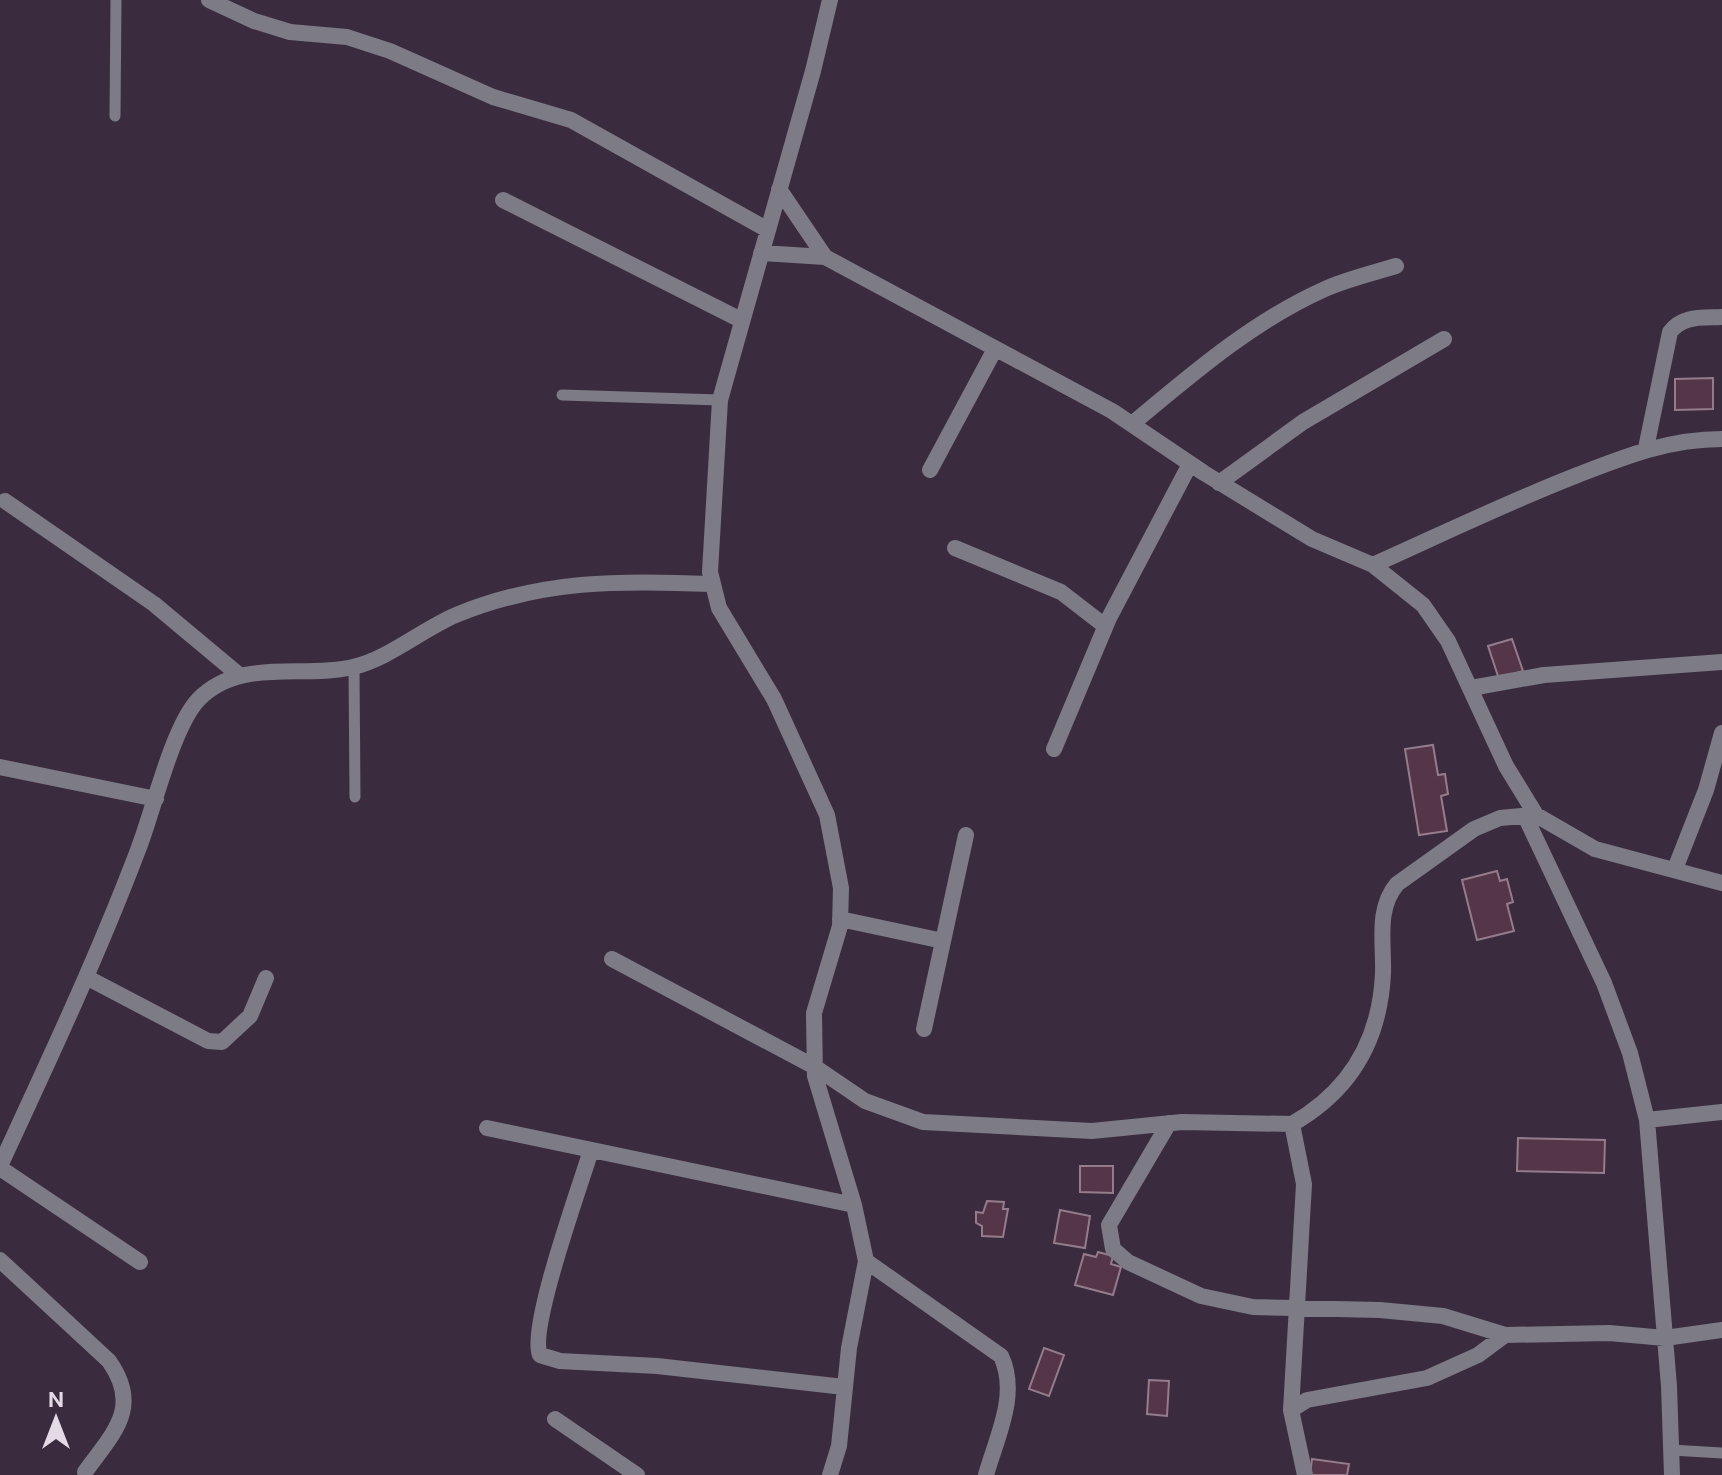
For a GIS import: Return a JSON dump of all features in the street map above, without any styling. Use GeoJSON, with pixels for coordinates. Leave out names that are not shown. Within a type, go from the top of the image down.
{"type":"FeatureCollection","features":[{"type":"Feature","properties":{"kind":"street"},"geometry":{"type":"LineString","coordinates":[[209,0],[254,21],[290,32],[347,37],[390,51],[493,97],[571,120],[768,230]]}},
{"type":"Feature","properties":{"kind":"street"},"geometry":{"type":"LineString","coordinates":[[830,0],[720,400],[711,584],[719,608],[774,699],[827,815],[841,888],[840,919],[814,1013],[815,1067],[854,1205],[866,1261],[844,1387],[839,1446],[830,1475]]}},
{"type":"Feature","properties":{"kind":"street"},"geometry":{"type":"LineString","coordinates":[[779,189],[825,257]]}},
{"type":"Feature","properties":{"kind":"street"},"geometry":{"type":"LineString","coordinates":[[503,200],[741,320]]}},
{"type":"Feature","properties":{"kind":"street"},"geometry":{"type":"LineString","coordinates":[[761,253],[825,257],[1132,424],[1219,483],[1312,539],[1373,565],[1423,605],[1448,641],[1531,816],[1604,983],[1630,1053],[1647,1120],[1665,1338],[1672,1475]]}},
{"type":"Feature","properties":{"kind":"street"},"geometry":{"type":"LineString","coordinates":[[1132,424],[1209,360],[1270,318],[1326,288],[1396,266]]}},
{"type":"Feature","properties":{"kind":"street"},"geometry":{"type":"LineString","coordinates":[[1646,448],[1670,332],[1677,323],[1687,319],[1722,317]]}},
{"type":"Feature","properties":{"kind":"street"},"geometry":{"type":"LineString","coordinates":[[1219,483],[1303,422],[1444,339]]}},
{"type":"Feature","properties":{"kind":"street"},"geometry":{"type":"LineString","coordinates":[[930,470],[995,349]]}},
{"type":"Feature","properties":{"kind":"street"},"geometry":{"type":"LineString","coordinates":[[1373,565],[1507,502],[1646,448],[1677,441],[1722,439]]}},
{"type":"Feature","properties":{"kind":"street"},"geometry":{"type":"LineString","coordinates":[[1054,749],[1105,626],[1190,464]]}},
{"type":"Feature","properties":{"kind":"street"},"geometry":{"type":"LineString","coordinates":[[5,501],[154,604],[239,675]]}},
{"type":"Feature","properties":{"kind":"street"},"geometry":{"type":"LineString","coordinates":[[955,548],[1061,592],[1105,626]]}},
{"type":"Feature","properties":{"kind":"street"},"geometry":{"type":"LineString","coordinates":[[140,1262],[0,1167],[86,977],[188,712],[216,682],[239,675],[354,667],[388,652],[436,623],[523,591],[576,583],[711,584]]}},
{"type":"Feature","properties":{"kind":"street"},"geometry":{"type":"LineString","coordinates":[[1471,688],[1544,675],[1722,662]]}},
{"type":"Feature","properties":{"kind":"street"},"geometry":{"type":"LineString","coordinates":[[1675,869],[1706,790],[1722,733]]}},
{"type":"Feature","properties":{"kind":"street"},"geometry":{"type":"LineString","coordinates":[[0,767],[156,799]]}},
{"type":"Feature","properties":{"kind":"street"},"geometry":{"type":"LineString","coordinates":[[612,959],[815,1067],[865,1101],[923,1122],[1092,1131],[1169,1123],[1292,1124],[1340,1090],[1368,1039],[1383,975],[1384,914],[1388,894],[1397,884],[1474,829],[1500,818],[1531,816],[1595,849],[1722,883]]}},
{"type":"Feature","properties":{"kind":"street"},"geometry":{"type":"LineString","coordinates":[[924,1029],[966,835]]}},
{"type":"Feature","properties":{"kind":"street"},"geometry":{"type":"LineString","coordinates":[[840,919],[943,941]]}},
{"type":"Feature","properties":{"kind":"street"},"geometry":{"type":"LineString","coordinates":[[86,977],[208,1041],[222,1042],[250,1016],[266,978]]}},
{"type":"Feature","properties":{"kind":"street"},"geometry":{"type":"LineString","coordinates":[[1647,1120],[1722,1112]]}},
{"type":"Feature","properties":{"kind":"street"},"geometry":{"type":"LineString","coordinates":[[1169,1123],[1109,1225],[1113,1249],[1128,1262],[1201,1296],[1253,1307],[1443,1316],[1505,1335],[1609,1333],[1665,1338],[1722,1330]]}},
{"type":"Feature","properties":{"kind":"street"},"geometry":{"type":"LineString","coordinates":[[1292,1124],[1304,1184],[1291,1410],[1305,1475]]}},
{"type":"Feature","properties":{"kind":"street"},"geometry":{"type":"LineString","coordinates":[[0,1126],[12,1140]]}},
{"type":"Feature","properties":{"kind":"street"},"geometry":{"type":"LineString","coordinates":[[487,1128],[854,1205]]}},
{"type":"Feature","properties":{"kind":"street"},"geometry":{"type":"LineString","coordinates":[[591,1150],[547,1293],[538,1332],[540,1355],[560,1361],[657,1366],[844,1387]]}},
{"type":"Feature","properties":{"kind":"street"},"geometry":{"type":"LineString","coordinates":[[0,1260],[109,1361],[123,1381],[126,1399],[120,1424],[85,1472]]}},
{"type":"Feature","properties":{"kind":"street"},"geometry":{"type":"LineString","coordinates":[[866,1261],[1001,1356],[1011,1377],[1007,1403],[986,1475]]}},
{"type":"Feature","properties":{"kind":"street"},"geometry":{"type":"LineString","coordinates":[[1291,1410],[1307,1400],[1339,1391],[1427,1378],[1478,1355],[1505,1335]]}},
{"type":"Feature","properties":{"kind":"street"},"geometry":{"type":"LineString","coordinates":[[555,1419],[637,1475]]}},
{"type":"Feature","properties":{"kind":"lane"},"geometry":{"type":"LineString","coordinates":[[115,116],[116,0]]}},
{"type":"Feature","properties":{"kind":"lane"},"geometry":{"type":"LineString","coordinates":[[562,395],[720,400]]}},
{"type":"Feature","properties":{"kind":"lane"},"geometry":{"type":"LineString","coordinates":[[354,667],[355,797]]}},
{"type":"Feature","properties":{"kind":"lane"},"geometry":{"type":"LineString","coordinates":[[1671,1450],[1722,1453]]}},
{"type":"Feature","properties":{"kind":"building"},"geometry":{"type":"Polygon","coordinates":[[[1713,378],[1713,409],[1675,410],[1675,379],[1713,378]]]}},
{"type":"Feature","properties":{"kind":"building"},"geometry":{"type":"Polygon","coordinates":[[[1512,639],[1523,671],[1499,679],[1488,646],[1512,639]]]}},
{"type":"Feature","properties":{"kind":"building"},"geometry":{"type":"Polygon","coordinates":[[[1433,745],[1438,775],[1445,774],[1448,794],[1441,796],[1447,831],[1419,835],[1405,749],[1433,745]]]}},
{"type":"Feature","properties":{"kind":"building"},"geometry":{"type":"Polygon","coordinates":[[[1497,871],[1500,881],[1507,879],[1513,902],[1507,904],[1514,931],[1477,940],[1462,880],[1497,871]]]}},
{"type":"Feature","properties":{"kind":"building"},"geometry":{"type":"Polygon","coordinates":[[[1518,1138],[1605,1140],[1604,1173],[1517,1171],[1518,1138]]]}},
{"type":"Feature","properties":{"kind":"building"},"geometry":{"type":"Polygon","coordinates":[[[1080,1166],[1113,1166],[1113,1193],[1080,1192],[1080,1166]]]}},
{"type":"Feature","properties":{"kind":"building"},"geometry":{"type":"Polygon","coordinates":[[[987,1201],[1004,1202],[1003,1209],[1008,1209],[1003,1237],[982,1236],[982,1226],[976,1223],[976,1212],[983,1213],[987,1201]]]}},
{"type":"Feature","properties":{"kind":"building"},"geometry":{"type":"Polygon","coordinates":[[[1060,1210],[1090,1216],[1085,1248],[1054,1243],[1060,1210]]]}},
{"type":"Feature","properties":{"kind":"building"},"geometry":{"type":"Polygon","coordinates":[[[1098,1252],[1113,1256],[1111,1264],[1121,1267],[1113,1295],[1075,1285],[1084,1254],[1096,1257],[1098,1252]]]}},
{"type":"Feature","properties":{"kind":"building"},"geometry":{"type":"Polygon","coordinates":[[[1044,1348],[1064,1355],[1049,1396],[1029,1389],[1044,1348]]]}},
{"type":"Feature","properties":{"kind":"building"},"geometry":{"type":"Polygon","coordinates":[[[1149,1380],[1169,1381],[1167,1416],[1147,1414],[1149,1380]]]}},
{"type":"Feature","properties":{"kind":"building"},"geometry":{"type":"Polygon","coordinates":[[[1312,1459],[1349,1464],[1347,1475],[1310,1475],[1312,1459]]]}}]}
